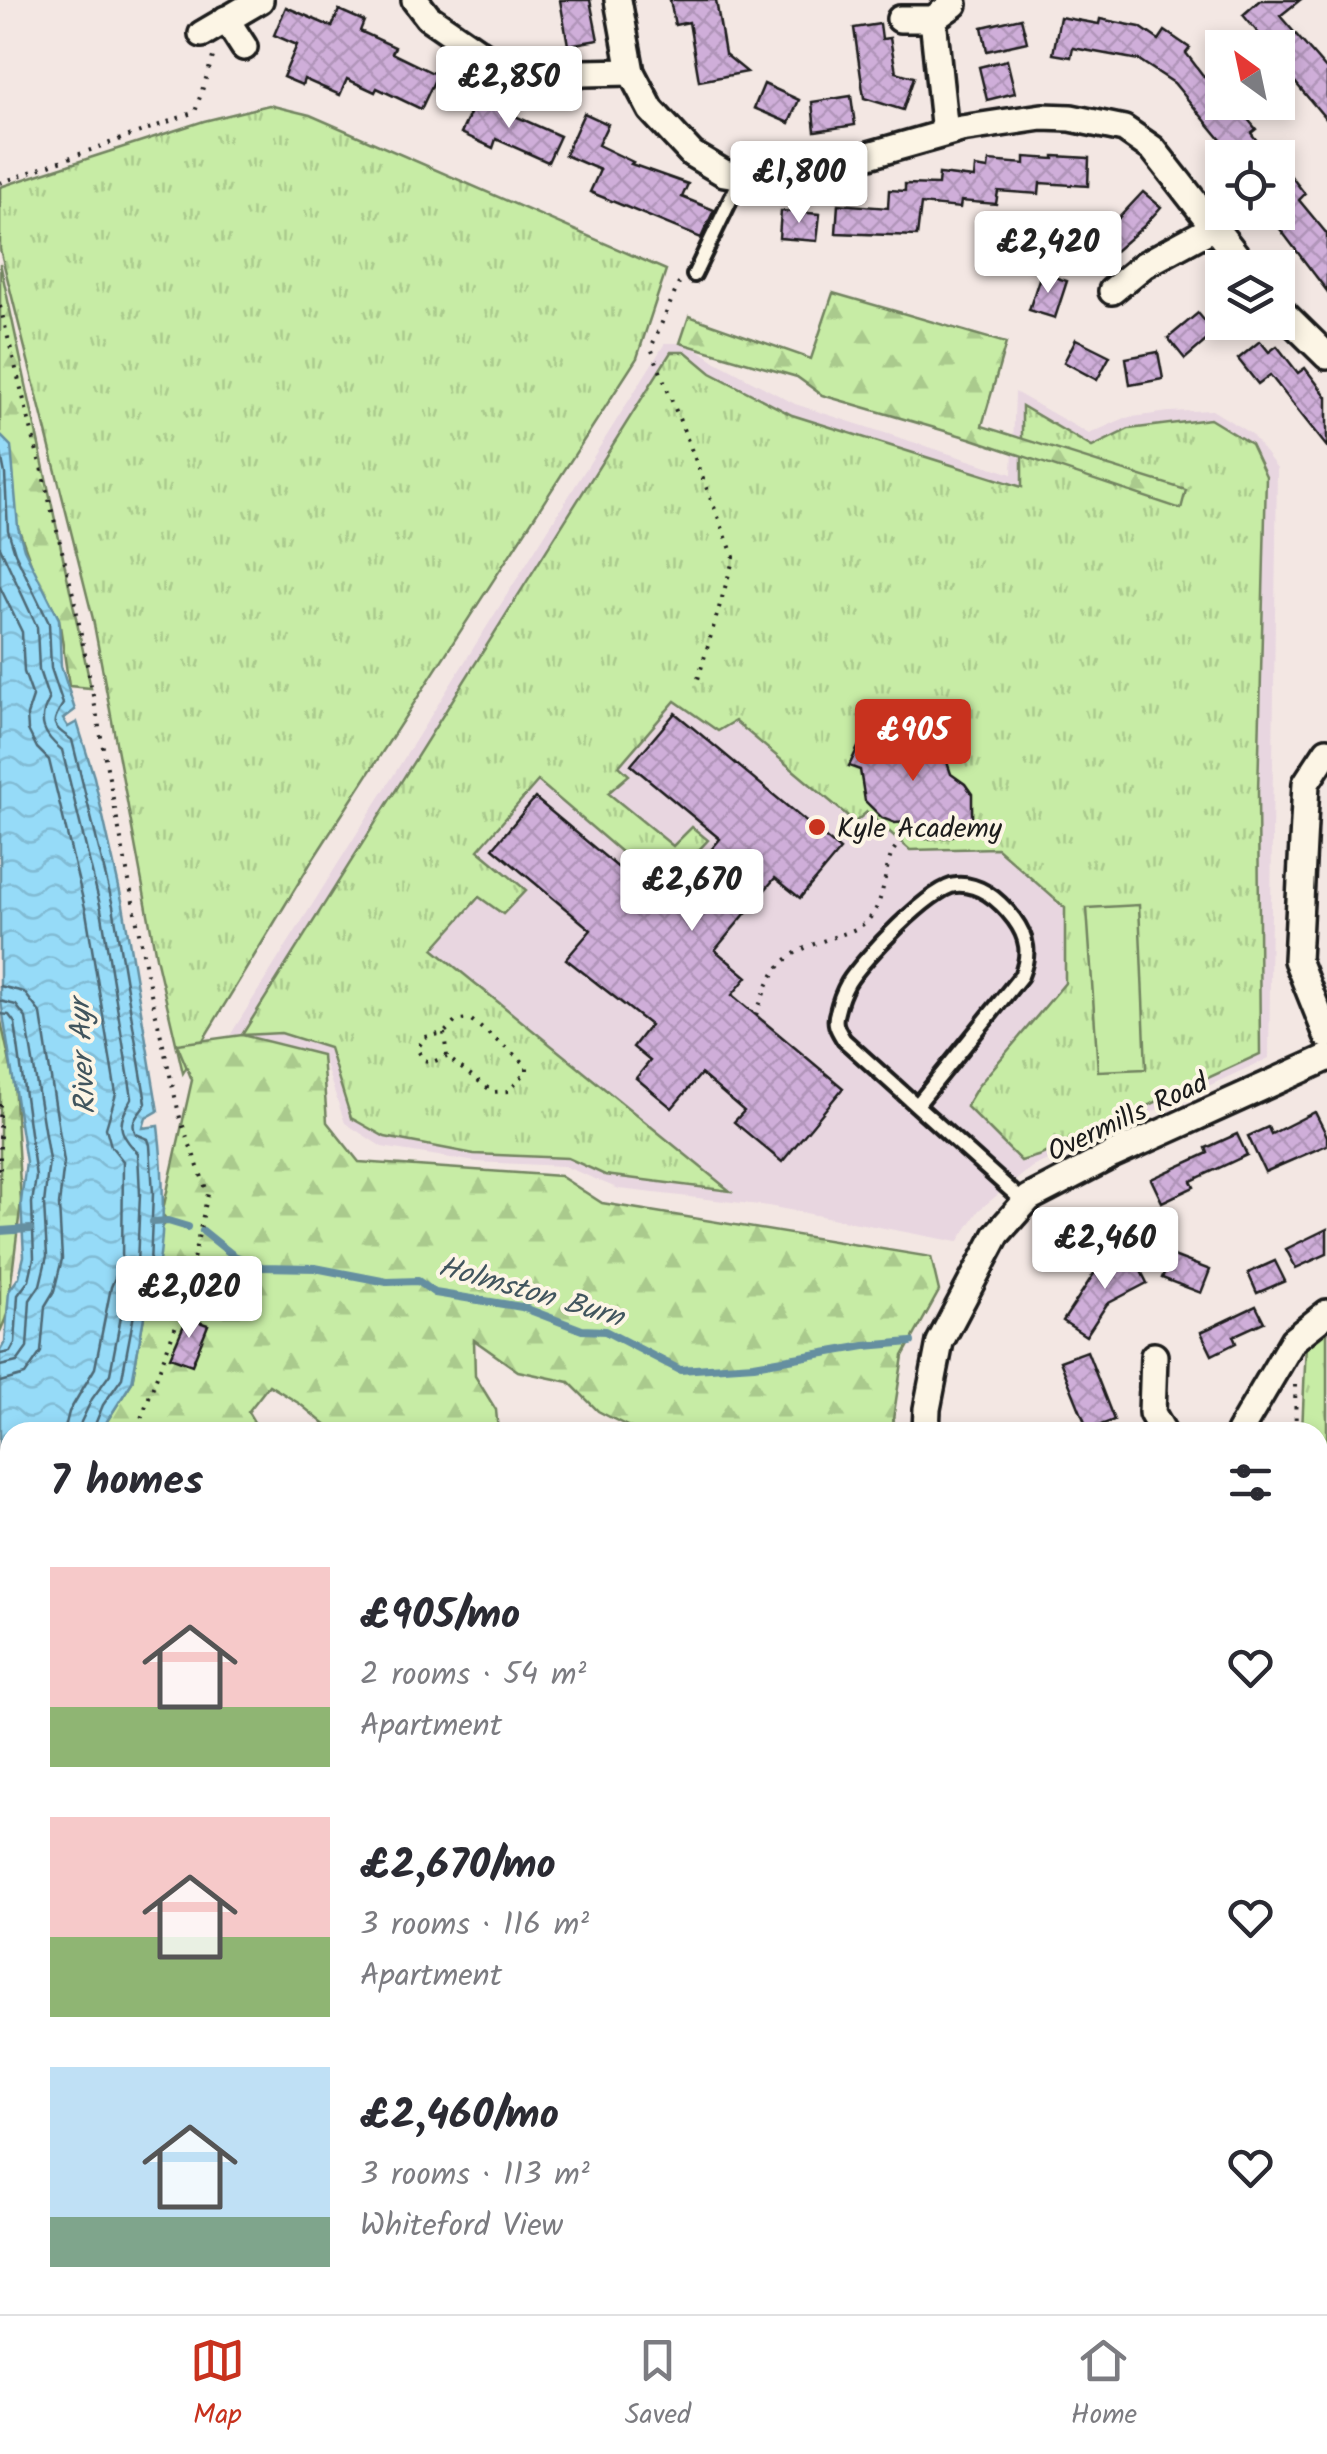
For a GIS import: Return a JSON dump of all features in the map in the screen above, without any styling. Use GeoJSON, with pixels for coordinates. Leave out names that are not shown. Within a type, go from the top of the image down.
{"type":"FeatureCollection","features":[{"type":"Feature","properties":{"kind":"street"},"geometry":{"type":"LineString","coordinates":[[202,34],[260,0]]}},
{"type":"Feature","properties":{"kind":"street"},"geometry":{"type":"LineString","coordinates":[[415,0],[428,17],[518,80],[545,82],[583,73],[631,72]]}},
{"type":"Feature","properties":{"kind":"street"},"geometry":{"type":"LineString","coordinates":[[618,0],[631,72],[651,110],[692,154],[724,173],[763,179],[802,174],[945,134],[1042,117],[1071,118],[1124,129],[1153,149],[1205,216]]}},
{"type":"Feature","properties":{"kind":"street"},"geometry":{"type":"LineString","coordinates":[[900,18],[944,12],[945,134]]}},
{"type":"Feature","properties":{"kind":"street"},"geometry":{"type":"LineString","coordinates":[[226,19],[244,47]]}},
{"type":"Feature","properties":{"kind":"street"},"geometry":{"type":"LineString","coordinates":[[1112,291],[1144,265],[1210,230]]}},
{"type":"Feature","properties":{"kind":"street"},"geometry":{"type":"LineString","coordinates":[[1216,230],[1232,250]]}},
{"type":"Feature","properties":{"kind":"street"},"geometry":{"type":"LineString","coordinates":[[1295,325],[1327,356]]}},
{"type":"Feature","properties":{"kind":"street"},"geometry":{"type":"LineString","coordinates":[[1327,751],[1306,783],[1298,960],[1327,1035]]}},
{"type":"Feature","properties":{"kind":"street","name":"Overmills Road"},"geometry":{"type":"LineString","coordinates":[[926,1422],[940,1342],[997,1234],[1024,1203],[1112,1154],[1327,1058]]}},
{"type":"Feature","properties":{"kind":"street"},"geometry":{"type":"LineString","coordinates":[[1246,1422],[1293,1340],[1327,1313]]}},
{"type":"Feature","properties":{"kind":"street"},"geometry":{"type":"LineString","coordinates":[[1154,1356],[1152,1413],[1157,1422]]}},
{"type":"Feature","properties":{"kind":"lane"},"geometry":{"type":"LineString","coordinates":[[694,275],[742,176]]}},
{"type":"Feature","properties":{"kind":"lane"},"geometry":{"type":"LineString","coordinates":[[917,1105],[1021,976],[1028,960],[1025,934],[1008,910],[984,890],[955,885],[931,894],[848,983],[835,1014],[836,1027],[844,1040],[1024,1203]]}},
{"type":"Feature","properties":{"kind":"path"},"geometry":{"type":"LineString","coordinates":[[0,183],[195,112],[226,19]]}},
{"type":"Feature","properties":{"kind":"path"},"geometry":{"type":"LineString","coordinates":[[694,275],[679,282],[652,348],[734,557],[696,686]]}},
{"type":"Feature","properties":{"kind":"path"},"geometry":{"type":"LineString","coordinates":[[0,306],[74,598],[150,989],[176,1099],[208,1194],[181,1312],[140,1422]]}},
{"type":"Feature","properties":{"kind":"path"},"geometry":{"type":"LineString","coordinates":[[756,1016],[769,977],[786,958],[852,931],[868,920],[880,901],[894,849],[911,828]]}},
{"type":"Feature","properties":{"kind":"path"},"geometry":{"type":"LineString","coordinates":[[444,1033],[448,1057],[493,1092],[508,1091],[528,1070],[470,1019],[457,1020],[444,1033],[425,1037],[417,1049],[424,1060],[448,1057]]}},
{"type":"Feature","properties":{"kind":"path"},"geometry":{"type":"LineString","coordinates":[[0,1104],[0,1178]]}},
{"type":"Feature","properties":{"kind":"shaded area","name":"Kyle Academy"},"geometry":{"type":"Polygon","coordinates":[[[665,343],[689,343],[716,362],[795,404],[1012,474],[1015,392],[1089,434],[1125,418],[1212,410],[1251,434],[1277,468],[1269,1058],[1032,1167],[979,1210],[958,1242],[768,1206],[619,1189],[564,1166],[476,1162],[382,1147],[345,1123],[322,1055],[280,1043],[224,1045],[665,343]]]}},
{"type":"Feature","properties":{"kind":"green space"},"geometry":{"type":"Polygon","coordinates":[[[269,105],[310,115],[666,270],[637,358],[310,864],[183,1073],[156,957],[93,619],[0,249],[0,187],[204,121],[269,105]]]}},
{"type":"Feature","properties":{"kind":"green space"},"geometry":{"type":"Polygon","coordinates":[[[0,263],[91,688],[69,686],[59,619],[33,569],[18,527],[0,447],[0,263]]]}},
{"type":"Feature","properties":{"kind":"green space"},"geometry":{"type":"Polygon","coordinates":[[[833,293],[1006,343],[982,426],[1186,490],[1181,509],[969,438],[822,395],[797,377],[680,343],[689,316],[811,359],[833,293]]]}},
{"type":"Feature","properties":{"kind":"green space","name":"Kyle Academy"},"geometry":{"type":"Polygon","coordinates":[[[671,352],[686,352],[711,373],[792,415],[1022,487],[1022,406],[1092,447],[1129,429],[1210,419],[1251,444],[1266,476],[1258,792],[1260,1054],[1021,1161],[966,1106],[978,1086],[1065,983],[1065,908],[997,848],[910,850],[867,812],[855,822],[735,721],[718,731],[675,701],[619,766],[629,775],[608,793],[673,846],[692,827],[708,840],[663,888],[538,781],[478,850],[526,890],[503,914],[479,897],[433,949],[730,1191],[605,1175],[568,1158],[474,1154],[385,1137],[351,1118],[329,1048],[281,1033],[242,1035],[671,352]]]}},
{"type":"Feature","properties":{"kind":"green space"},"geometry":{"type":"Polygon","coordinates":[[[1139,905],[1146,1069],[1098,1071],[1087,908],[1139,905]]]}},
{"type":"Feature","properties":{"kind":"green space"},"geometry":{"type":"Polygon","coordinates":[[[0,1017],[14,1081],[21,1202],[7,1315],[0,1332],[0,1017]]]}},
{"type":"Feature","properties":{"kind":"green space"},"geometry":{"type":"Polygon","coordinates":[[[242,1035],[322,1055],[327,1122],[359,1162],[560,1176],[602,1203],[931,1257],[939,1291],[903,1356],[893,1422],[619,1422],[598,1411],[569,1382],[518,1371],[474,1340],[475,1376],[496,1410],[497,1422],[322,1422],[269,1385],[248,1412],[254,1422],[106,1422],[132,1382],[160,1229],[168,1221],[162,1214],[192,1080],[177,1044],[242,1035]]]}},
{"type":"Feature","properties":{"kind":"green space"},"geometry":{"type":"Polygon","coordinates":[[[1327,1326],[1327,1422],[1302,1422],[1306,1343],[1327,1326]]]}},
{"type":"Feature","properties":{"kind":"water","name":"River Ayr"},"geometry":{"type":"Polygon","coordinates":[[[0,435],[11,446],[18,527],[24,549],[59,619],[61,666],[75,710],[63,719],[68,727],[77,722],[94,777],[123,905],[158,1111],[146,1118],[143,1128],[158,1126],[163,1213],[159,1260],[148,1295],[132,1382],[106,1422],[0,1422],[0,1351],[5,1342],[9,1291],[19,1277],[24,1256],[21,1202],[26,1162],[0,995],[0,435]]]}},
{"type":"Feature","properties":{"kind":"building"},"geometry":{"type":"Polygon","coordinates":[[[560,0],[590,0],[598,40],[568,45],[560,0]]]}},
{"type":"Feature","properties":{"kind":"building"},"geometry":{"type":"Polygon","coordinates":[[[670,0],[716,0],[725,54],[747,72],[699,81],[689,22],[675,25],[670,0]]]}},
{"type":"Feature","properties":{"kind":"building"},"geometry":{"type":"Polygon","coordinates":[[[1260,0],[1300,0],[1280,16],[1292,30],[1256,30],[1243,15],[1260,0]]]}},
{"type":"Feature","properties":{"kind":"building"},"geometry":{"type":"Polygon","coordinates":[[[286,7],[332,27],[339,10],[364,21],[360,31],[395,47],[392,53],[437,75],[421,109],[347,79],[340,95],[304,79],[302,85],[283,77],[297,45],[274,35],[286,7]]]}},
{"type":"Feature","properties":{"kind":"building"},"geometry":{"type":"Polygon","coordinates":[[[1060,17],[1140,27],[1159,40],[1165,31],[1190,48],[1186,53],[1205,78],[1205,120],[1248,120],[1256,129],[1251,133],[1256,140],[1221,140],[1174,83],[1139,60],[1073,48],[1071,57],[1053,54],[1060,17]]]}},
{"type":"Feature","properties":{"kind":"building"},"geometry":{"type":"Polygon","coordinates":[[[1021,18],[1027,42],[987,51],[982,27],[1021,18]]]}},
{"type":"Feature","properties":{"kind":"building"},"geometry":{"type":"Polygon","coordinates":[[[880,24],[882,39],[890,38],[896,72],[914,77],[903,110],[864,98],[854,28],[880,24]]]}},
{"type":"Feature","properties":{"kind":"building"},"geometry":{"type":"Polygon","coordinates":[[[1295,33],[1327,70],[1327,120],[1295,82],[1295,33]]]}},
{"type":"Feature","properties":{"kind":"building"},"geometry":{"type":"Polygon","coordinates":[[[1007,60],[1015,93],[987,100],[979,67],[1007,60]]]}},
{"type":"Feature","properties":{"kind":"building"},"geometry":{"type":"Polygon","coordinates":[[[764,84],[799,100],[789,123],[754,108],[764,84]]]}},
{"type":"Feature","properties":{"kind":"building"},"geometry":{"type":"Polygon","coordinates":[[[851,96],[855,125],[815,131],[812,102],[851,96]]]}},
{"type":"Feature","properties":{"kind":"building"},"geometry":{"type":"Polygon","coordinates":[[[477,99],[560,136],[548,162],[496,139],[493,148],[461,133],[477,99]]]}},
{"type":"Feature","properties":{"kind":"building"},"geometry":{"type":"Polygon","coordinates":[[[584,113],[608,124],[598,145],[631,164],[688,184],[682,197],[714,210],[701,238],[590,192],[600,170],[565,155],[584,113]]]}},
{"type":"Feature","properties":{"kind":"building"},"geometry":{"type":"Polygon","coordinates":[[[1025,157],[1089,158],[1088,186],[1040,183],[1039,194],[998,191],[996,204],[961,201],[960,208],[921,204],[917,236],[836,233],[838,204],[888,208],[889,190],[905,191],[905,184],[938,185],[939,174],[974,178],[975,167],[988,169],[989,161],[1025,164],[1025,157]]]}},
{"type":"Feature","properties":{"kind":"building"},"geometry":{"type":"Polygon","coordinates":[[[1295,181],[1305,194],[1299,200],[1327,234],[1327,291],[1281,230],[1295,230],[1295,181]]]}},
{"type":"Feature","properties":{"kind":"building"},"geometry":{"type":"Polygon","coordinates":[[[1143,192],[1161,207],[1099,265],[1081,244],[1108,222],[1111,226],[1143,192]]]}},
{"type":"Feature","properties":{"kind":"building"},"geometry":{"type":"Polygon","coordinates":[[[781,211],[820,214],[817,241],[779,238],[781,211]]]}},
{"type":"Feature","properties":{"kind":"building"},"geometry":{"type":"Polygon","coordinates":[[[1041,273],[1067,281],[1055,318],[1029,310],[1041,273]]]}},
{"type":"Feature","properties":{"kind":"building"},"geometry":{"type":"Polygon","coordinates":[[[1198,313],[1205,321],[1207,340],[1185,359],[1168,338],[1198,313]]]}},
{"type":"Feature","properties":{"kind":"building"},"geometry":{"type":"Polygon","coordinates":[[[1076,339],[1110,356],[1097,380],[1064,362],[1076,339]]]}},
{"type":"Feature","properties":{"kind":"building"},"geometry":{"type":"Polygon","coordinates":[[[1260,341],[1269,352],[1277,346],[1298,373],[1305,368],[1327,397],[1327,447],[1270,375],[1258,384],[1238,359],[1260,341]]]}},
{"type":"Feature","properties":{"kind":"building"},"geometry":{"type":"Polygon","coordinates":[[[1158,352],[1163,379],[1130,385],[1126,358],[1158,352]]]}},
{"type":"Feature","properties":{"kind":"building","name":"Kyle Academy"},"geometry":{"type":"Polygon","coordinates":[[[675,713],[840,850],[800,898],[775,878],[715,950],[747,977],[732,995],[843,1088],[782,1162],[734,1122],[744,1111],[701,1074],[672,1108],[636,1078],[650,1061],[633,1047],[650,1025],[566,959],[591,930],[493,848],[535,798],[664,906],[720,839],[631,765],[675,713]]]}},
{"type":"Feature","properties":{"kind":"building","name":"Kyle Academy"},"geometry":{"type":"Polygon","coordinates":[[[884,725],[887,735],[920,734],[944,753],[951,774],[972,794],[972,820],[961,832],[925,839],[908,822],[882,818],[865,801],[860,770],[849,766],[861,741],[884,725]]]}},
{"type":"Feature","properties":{"kind":"building"},"geometry":{"type":"Polygon","coordinates":[[[1315,1112],[1327,1136],[1327,1145],[1265,1172],[1248,1136],[1268,1127],[1271,1134],[1315,1112]]]}},
{"type":"Feature","properties":{"kind":"building"},"geometry":{"type":"Polygon","coordinates":[[[1237,1134],[1247,1155],[1191,1181],[1194,1187],[1162,1202],[1151,1179],[1208,1153],[1206,1148],[1237,1134]]]}},
{"type":"Feature","properties":{"kind":"building"},"geometry":{"type":"Polygon","coordinates":[[[1327,1229],[1327,1254],[1296,1268],[1286,1249],[1327,1229]]]}},
{"type":"Feature","properties":{"kind":"building"},"geometry":{"type":"Polygon","coordinates":[[[1132,1253],[1147,1283],[1107,1304],[1086,1336],[1063,1321],[1095,1272],[1132,1253]]]}},
{"type":"Feature","properties":{"kind":"building"},"geometry":{"type":"Polygon","coordinates":[[[1171,1255],[1210,1270],[1201,1293],[1162,1278],[1171,1255]]]}},
{"type":"Feature","properties":{"kind":"building"},"geometry":{"type":"Polygon","coordinates":[[[1275,1261],[1285,1281],[1257,1293],[1248,1273],[1275,1261]]]}},
{"type":"Feature","properties":{"kind":"building"},"geometry":{"type":"Polygon","coordinates":[[[1256,1306],[1264,1322],[1233,1336],[1236,1343],[1212,1355],[1201,1332],[1256,1306]]]}},
{"type":"Feature","properties":{"kind":"building"},"geometry":{"type":"Polygon","coordinates":[[[187,1318],[208,1325],[192,1365],[170,1357],[187,1318]]]}},
{"type":"Feature","properties":{"kind":"building"},"geometry":{"type":"Polygon","coordinates":[[[1087,1351],[1114,1420],[1085,1422],[1060,1361],[1087,1351]]]}},
{"type":"Feature","properties":{"kind":"waterway"},"geometry":{"type":"LineString","coordinates":[[153,1222],[168,1221],[188,1227]]}},
{"type":"Feature","properties":{"kind":"waterway"},"geometry":{"type":"LineString","coordinates":[[0,1231],[30,1229]]}},
{"type":"Feature","properties":{"kind":"waterway","name":"Holmston Burn"},"geometry":{"type":"LineString","coordinates":[[203,1231],[234,1256],[262,1267],[315,1268],[387,1282],[418,1281],[435,1293],[522,1307],[582,1330],[605,1331],[680,1370],[754,1365],[911,1342]]}},
{"type":"Feature","properties":{"kind":"place","name":"Kyle Academy"},"geometry":{"type":"Point","coordinates":[817,827]}}]}
